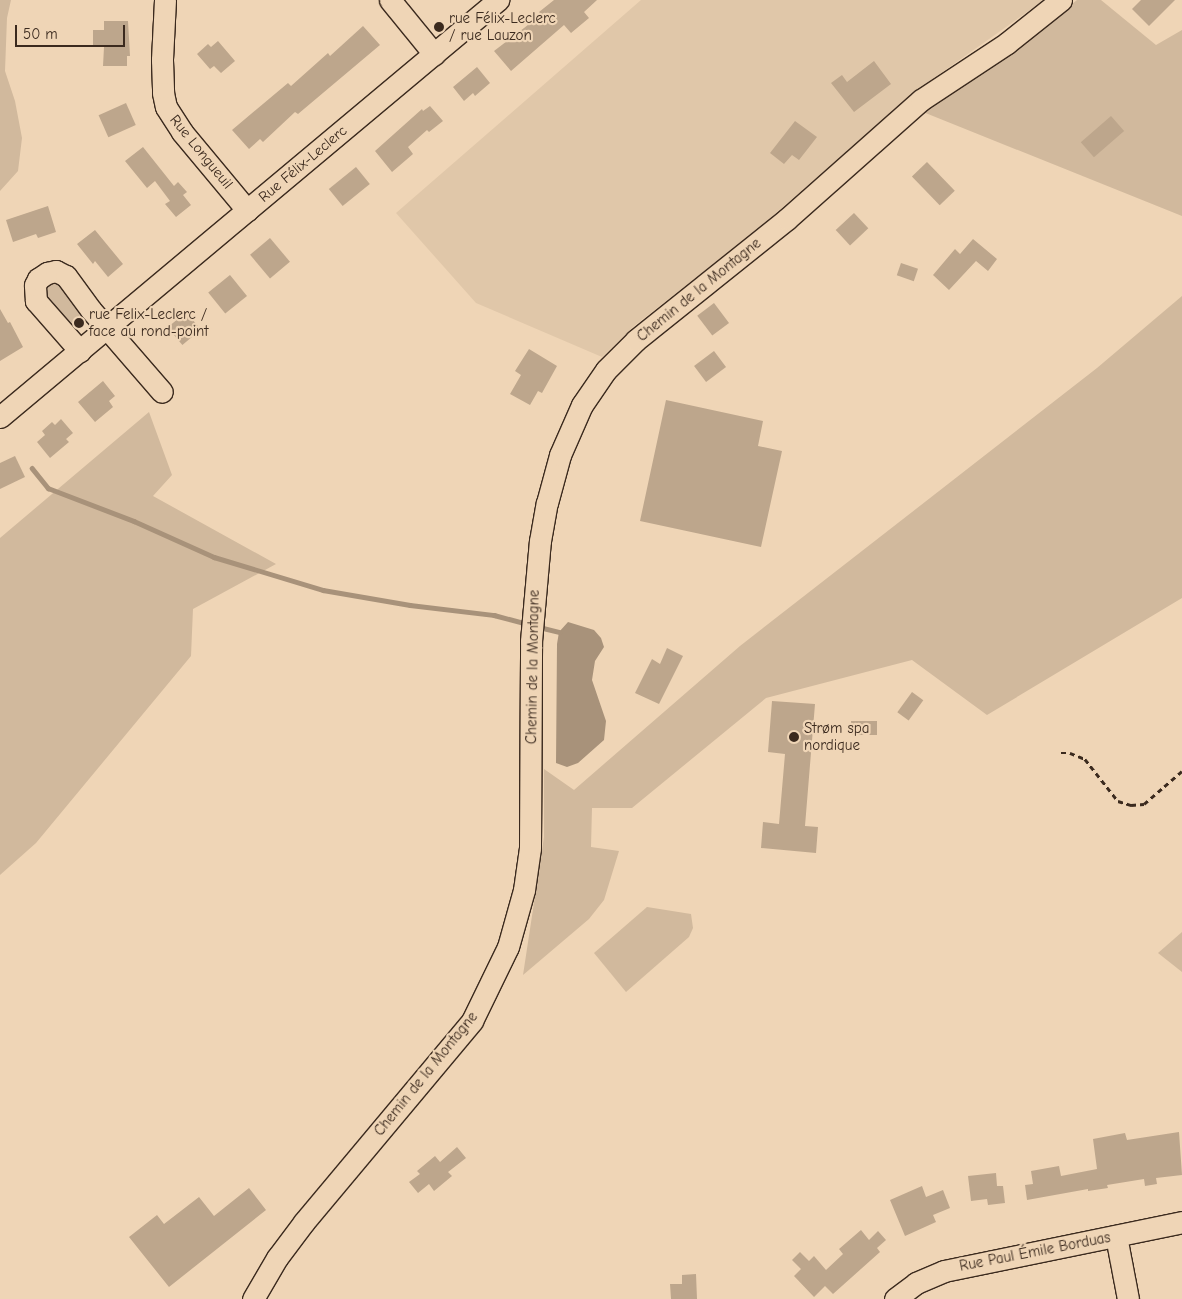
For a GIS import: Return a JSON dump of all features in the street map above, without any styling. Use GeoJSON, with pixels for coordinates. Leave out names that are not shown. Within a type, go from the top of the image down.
{"type":"FeatureCollection","features":[{"type":"Feature","properties":{"kind":"street","name":"Rue Longueuil"},"geometry":{"type":"LineString","coordinates":[[165,0],[162,85],[166,108],[178,126],[247,210]]}},
{"type":"Feature","properties":{"kind":"street"},"geometry":{"type":"LineString","coordinates":[[390,0],[434,54]]}},
{"type":"Feature","properties":{"kind":"street","name":"Rue Félix-Leclerc"},"geometry":{"type":"LineString","coordinates":[[0,417],[498,0]]}},
{"type":"Feature","properties":{"kind":"street","name":"Chemin de la Montagne"},"geometry":{"type":"LineString","coordinates":[[253,1299],[277,1258],[304,1222],[472,1021],[500,965],[518,913],[530,848],[531,640],[540,540],[557,464],[565,439],[582,405],[606,370],[636,340],[788,219],[921,100],[1007,43],[1061,0]]}},
{"type":"Feature","properties":{"kind":"street"},"geometry":{"type":"LineString","coordinates":[[80,351],[36,302],[34,291],[38,279],[51,272],[66,276],[107,328],[162,392]]}},
{"type":"Feature","properties":{"kind":"street","name":"Rue Paul Émile Borduas"},"geometry":{"type":"LineString","coordinates":[[894,1299],[916,1283],[944,1271],[1182,1222]]}},
{"type":"Feature","properties":{"kind":"street"},"geometry":{"type":"LineString","coordinates":[[1116,1236],[1128,1299]]}},
{"type":"Feature","properties":{"kind":"path"},"geometry":{"type":"LineString","coordinates":[[1061,753],[1070,753],[1085,759],[1118,802],[1131,805],[1144,804],[1182,771]]}},
{"type":"Feature","properties":{"kind":"shaded area"},"geometry":{"type":"Polygon","coordinates":[[[0,0],[11,0],[7,18],[5,71],[15,101],[22,138],[18,171],[0,191],[0,0]]]}},
{"type":"Feature","properties":{"kind":"shaded area"},"geometry":{"type":"Polygon","coordinates":[[[641,0],[1044,0],[917,90],[753,233],[634,326],[602,357],[476,303],[396,213],[641,0]]]}},
{"type":"Feature","properties":{"kind":"shaded area"},"geometry":{"type":"Polygon","coordinates":[[[1077,0],[1101,0],[1156,45],[1182,30],[1182,216],[923,112],[1031,38],[1077,0]]]}},
{"type":"Feature","properties":{"kind":"shaded area"},"geometry":{"type":"Polygon","coordinates":[[[51,281],[59,282],[80,312],[79,321],[70,323],[45,301],[42,289],[51,281]]]}},
{"type":"Feature","properties":{"kind":"shaded area"},"geometry":{"type":"Polygon","coordinates":[[[1182,296],[1182,598],[987,715],[912,660],[766,698],[632,808],[592,808],[591,847],[619,851],[604,900],[589,919],[523,975],[544,837],[544,769],[574,790],[740,646],[1097,368],[1182,296]]]}},
{"type":"Feature","properties":{"kind":"shaded area"},"geometry":{"type":"Polygon","coordinates":[[[149,412],[172,475],[153,496],[276,564],[193,609],[191,656],[36,843],[0,875],[0,538],[149,412]]]}},
{"type":"Feature","properties":{"kind":"shaded area"},"geometry":{"type":"Polygon","coordinates":[[[568,622],[594,630],[601,638],[604,647],[595,661],[592,680],[606,721],[604,740],[578,763],[567,767],[556,763],[557,644],[559,632],[568,622]]]}},
{"type":"Feature","properties":{"kind":"shaded area"},"geometry":{"type":"Polygon","coordinates":[[[647,907],[691,914],[693,928],[689,937],[626,992],[594,953],[647,907]]]}},
{"type":"Feature","properties":{"kind":"shaded area"},"geometry":{"type":"Polygon","coordinates":[[[1182,932],[1182,972],[1158,953],[1182,932]]]}},
{"type":"Feature","properties":{"kind":"building"},"geometry":{"type":"Polygon","coordinates":[[[554,0],[597,0],[584,12],[589,18],[571,33],[564,25],[511,71],[494,51],[541,15],[539,12],[554,0]]]}},
{"type":"Feature","properties":{"kind":"building"},"geometry":{"type":"Polygon","coordinates":[[[1141,0],[1175,0],[1149,26],[1132,9],[1141,0]]]}},
{"type":"Feature","properties":{"kind":"building"},"geometry":{"type":"Polygon","coordinates":[[[104,21],[128,21],[130,56],[127,56],[127,66],[103,66],[104,47],[93,47],[93,30],[104,30],[104,21]]]}},
{"type":"Feature","properties":{"kind":"building"},"geometry":{"type":"Polygon","coordinates":[[[363,26],[380,45],[298,114],[295,112],[263,142],[260,139],[249,149],[232,130],[288,83],[291,86],[328,53],[330,56],[363,26]]]}},
{"type":"Feature","properties":{"kind":"building"},"geometry":{"type":"Polygon","coordinates":[[[218,41],[235,61],[221,73],[214,66],[210,69],[197,54],[208,44],[211,47],[218,41]]]}},
{"type":"Feature","properties":{"kind":"building"},"geometry":{"type":"Polygon","coordinates":[[[874,61],[891,84],[854,112],[831,83],[842,75],[847,82],[874,61]]]}},
{"type":"Feature","properties":{"kind":"building"},"geometry":{"type":"Polygon","coordinates":[[[477,67],[490,83],[475,96],[473,93],[464,101],[453,87],[477,67]]]}},
{"type":"Feature","properties":{"kind":"building"},"geometry":{"type":"Polygon","coordinates":[[[126,103],[136,125],[108,137],[99,115],[126,103]]]}},
{"type":"Feature","properties":{"kind":"building"},"geometry":{"type":"Polygon","coordinates":[[[430,106],[443,121],[429,132],[427,130],[408,147],[413,154],[392,172],[375,151],[422,109],[423,111],[430,106]]]}},
{"type":"Feature","properties":{"kind":"building"},"geometry":{"type":"Polygon","coordinates":[[[1111,116],[1124,131],[1094,157],[1081,142],[1111,116]]]}},
{"type":"Feature","properties":{"kind":"building"},"geometry":{"type":"Polygon","coordinates":[[[795,121],[817,137],[799,160],[792,155],[784,164],[770,153],[795,121]]]}},
{"type":"Feature","properties":{"kind":"building"},"geometry":{"type":"Polygon","coordinates":[[[143,147],[174,186],[178,182],[187,192],[183,195],[191,205],[176,217],[165,204],[170,201],[155,181],[147,188],[125,161],[143,147]]]}},
{"type":"Feature","properties":{"kind":"building"},"geometry":{"type":"Polygon","coordinates":[[[927,162],[955,191],[940,205],[912,177],[927,162]]]}},
{"type":"Feature","properties":{"kind":"building"},"geometry":{"type":"Polygon","coordinates":[[[356,167],[370,184],[343,206],[329,189],[356,167]]]}},
{"type":"Feature","properties":{"kind":"building"},"geometry":{"type":"Polygon","coordinates":[[[48,206],[56,232],[38,238],[36,234],[13,242],[6,220],[48,206]]]}},
{"type":"Feature","properties":{"kind":"building"},"geometry":{"type":"Polygon","coordinates":[[[854,213],[868,228],[850,245],[836,230],[854,213]]]}},
{"type":"Feature","properties":{"kind":"building"},"geometry":{"type":"Polygon","coordinates":[[[95,230],[123,264],[108,277],[95,261],[93,264],[77,244],[95,230]]]}},
{"type":"Feature","properties":{"kind":"building"},"geometry":{"type":"Polygon","coordinates":[[[270,238],[290,262],[270,278],[250,255],[270,238]]]}},
{"type":"Feature","properties":{"kind":"building"},"geometry":{"type":"Polygon","coordinates":[[[973,239],[997,259],[988,271],[976,261],[949,290],[933,275],[955,249],[960,254],[973,239]]]}},
{"type":"Feature","properties":{"kind":"building"},"geometry":{"type":"Polygon","coordinates":[[[901,263],[918,269],[914,281],[897,275],[901,263]]]}},
{"type":"Feature","properties":{"kind":"building"},"geometry":{"type":"Polygon","coordinates":[[[230,275],[247,296],[225,314],[208,293],[230,275]]]}},
{"type":"Feature","properties":{"kind":"building"},"geometry":{"type":"Polygon","coordinates":[[[714,303],[729,323],[712,336],[697,316],[714,303]]]}},
{"type":"Feature","properties":{"kind":"building"},"geometry":{"type":"Polygon","coordinates":[[[0,309],[8,323],[10,322],[23,347],[0,361],[0,309]]]}},
{"type":"Feature","properties":{"kind":"building"},"geometry":{"type":"Polygon","coordinates":[[[186,312],[201,330],[182,345],[168,327],[186,312]]]}},
{"type":"Feature","properties":{"kind":"building"},"geometry":{"type":"Polygon","coordinates":[[[529,349],[557,366],[542,393],[538,391],[530,405],[510,394],[521,375],[515,371],[529,349]]]}},
{"type":"Feature","properties":{"kind":"building"},"geometry":{"type":"Polygon","coordinates":[[[714,351],[726,367],[706,382],[694,366],[714,351]]]}},
{"type":"Feature","properties":{"kind":"building"},"geometry":{"type":"Polygon","coordinates":[[[103,381],[115,396],[109,401],[113,407],[95,422],[78,402],[103,381]]]}},
{"type":"Feature","properties":{"kind":"building"},"geometry":{"type":"Polygon","coordinates":[[[666,400],[763,421],[758,446],[782,451],[761,547],[640,521],[666,400]]]}},
{"type":"Feature","properties":{"kind":"building"},"geometry":{"type":"Polygon","coordinates":[[[61,419],[73,433],[66,439],[69,442],[50,458],[37,442],[45,435],[42,431],[52,422],[55,425],[61,419]]]}},
{"type":"Feature","properties":{"kind":"building"},"geometry":{"type":"Polygon","coordinates":[[[15,456],[25,477],[0,489],[0,463],[15,456]]]}},
{"type":"Feature","properties":{"kind":"building"},"geometry":{"type":"Polygon","coordinates":[[[667,648],[683,656],[659,704],[635,693],[652,659],[660,664],[667,648]]]}},
{"type":"Feature","properties":{"kind":"building"},"geometry":{"type":"Polygon","coordinates":[[[912,692],[923,700],[909,720],[897,712],[912,692]]]}},
{"type":"Feature","properties":{"kind":"building"},"geometry":{"type":"Polygon","coordinates":[[[772,701],[815,704],[805,826],[818,827],[816,853],[761,848],[763,822],[779,824],[785,754],[768,752],[772,701]]]}},
{"type":"Feature","properties":{"kind":"building"},"geometry":{"type":"Polygon","coordinates":[[[851,721],[877,721],[877,735],[851,735],[851,721]]]}},
{"type":"Feature","properties":{"kind":"building"},"geometry":{"type":"Polygon","coordinates":[[[1179,1132],[1182,1175],[1156,1178],[1157,1184],[1145,1186],[1144,1179],[1107,1185],[1108,1188],[1088,1191],[1088,1189],[1027,1200],[1025,1185],[1033,1184],[1031,1171],[1059,1166],[1061,1176],[1097,1169],[1093,1139],[1125,1133],[1127,1140],[1179,1132]]]}},
{"type":"Feature","properties":{"kind":"building"},"geometry":{"type":"Polygon","coordinates":[[[457,1147],[466,1158],[448,1172],[452,1176],[434,1191],[429,1184],[418,1193],[409,1182],[420,1174],[417,1171],[435,1156],[440,1162],[457,1147]]]}},
{"type":"Feature","properties":{"kind":"building"},"geometry":{"type":"Polygon","coordinates":[[[996,1173],[997,1186],[1003,1186],[1005,1203],[988,1205],[987,1199],[971,1201],[968,1176],[996,1173]]]}},
{"type":"Feature","properties":{"kind":"building"},"geometry":{"type":"Polygon","coordinates":[[[922,1186],[926,1197],[943,1190],[950,1208],[933,1215],[936,1222],[905,1236],[890,1200],[922,1186]]]}},
{"type":"Feature","properties":{"kind":"building"},"geometry":{"type":"Polygon","coordinates":[[[249,1188],[266,1210],[169,1287],[129,1237],[157,1215],[164,1224],[199,1197],[214,1216],[249,1188]]]}},
{"type":"Feature","properties":{"kind":"building"},"geometry":{"type":"Polygon","coordinates":[[[861,1230],[869,1240],[878,1231],[886,1240],[877,1248],[880,1252],[833,1294],[825,1286],[814,1297],[794,1276],[801,1269],[792,1260],[800,1252],[809,1261],[814,1256],[826,1270],[843,1254],[839,1249],[861,1230]]]}},
{"type":"Feature","properties":{"kind":"building"},"geometry":{"type":"Polygon","coordinates":[[[696,1274],[697,1299],[671,1299],[670,1284],[682,1284],[682,1275],[696,1274]]]}},
{"type":"Feature","properties":{"kind":"waterway"},"geometry":{"type":"LineString","coordinates":[[32,468],[48,488],[134,521],[214,557],[323,590],[410,605],[494,615],[527,624]]}},
{"type":"Feature","properties":{"kind":"waterway"},"geometry":{"type":"LineString","coordinates":[[539,627],[559,632]]}},
{"type":"Feature","properties":{"kind":"place","name":"rue Félix-Leclerc / rue Lauzon"},"geometry":{"type":"Point","coordinates":[439,27]}},
{"type":"Feature","properties":{"kind":"place","name":"rue Felix-Leclerc / face au rond-point"},"geometry":{"type":"Point","coordinates":[79,323]}},
{"type":"Feature","properties":{"kind":"place","name":"Strøm spa nordique"},"geometry":{"type":"Point","coordinates":[794,737]}}]}
